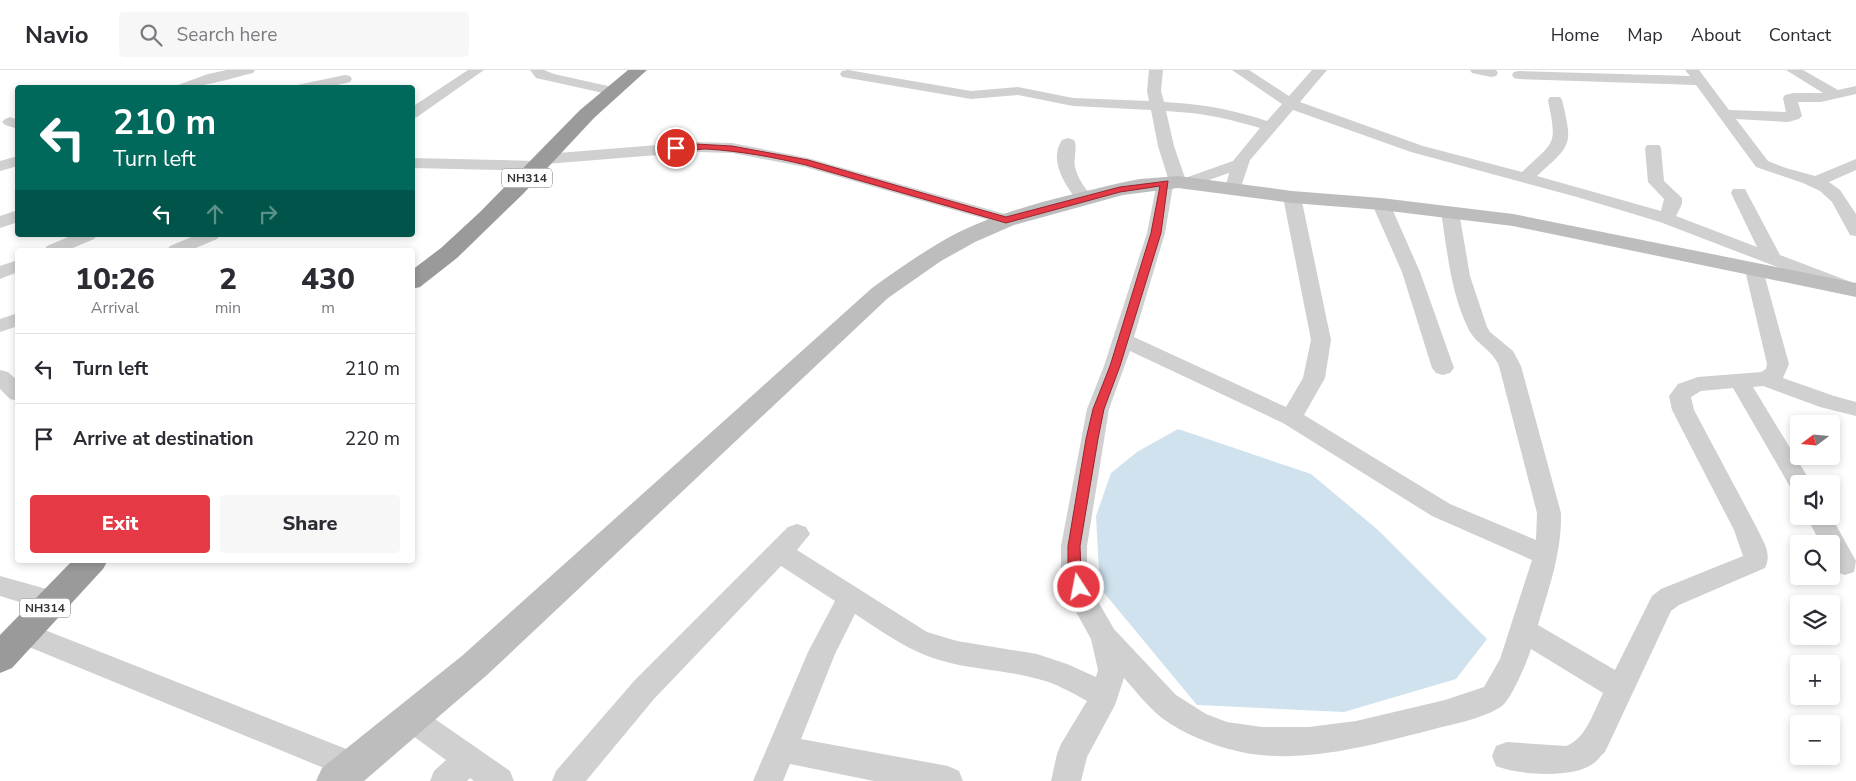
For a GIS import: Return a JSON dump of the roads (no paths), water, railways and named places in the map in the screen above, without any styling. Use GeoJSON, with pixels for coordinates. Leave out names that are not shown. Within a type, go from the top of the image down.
{"type":"FeatureCollection","features":[{"type":"Feature","properties":{"kind":"highway","name":"NH314"},"geometry":{"type":"LineString","coordinates":[[415,280],[449,253],[516,190],[587,114],[638,70]]}},
{"type":"Feature","properties":{"kind":"highway","name":"NH314"},"geometry":{"type":"LineString","coordinates":[[0,658],[22,632],[89,563]]}},
{"type":"Feature","properties":{"kind":"street"},"geometry":{"type":"LineString","coordinates":[[191,85],[206,79],[248,70]]}},
{"type":"Feature","properties":{"kind":"street"},"geometry":{"type":"LineString","coordinates":[[415,112],[477,70]]}},
{"type":"Feature","properties":{"kind":"street"},"geometry":{"type":"LineString","coordinates":[[537,70],[542,75],[550,78],[612,92]]}},
{"type":"Feature","properties":{"kind":"street"},"geometry":{"type":"LineString","coordinates":[[1156,70],[1154,86],[1157,106],[1176,182],[1156,233],[1123,340],[1098,409],[1074,546],[1074,573],[1083,601],[1104,637],[1166,704],[1196,723],[1226,735],[1262,741],[1309,741],[1356,734],[1474,705],[1494,696],[1513,662],[1546,555],[1549,513],[1510,366],[1506,356],[1482,336],[1461,276],[1450,212]]}},
{"type":"Feature","properties":{"kind":"street"},"geometry":{"type":"LineString","coordinates":[[1239,70],[1292,104],[1417,149],[1666,218],[1763,264]]}},
{"type":"Feature","properties":{"kind":"street"},"geometry":{"type":"LineString","coordinates":[[1233,188],[1242,159],[1320,70]]}},
{"type":"Feature","properties":{"kind":"street"},"geometry":{"type":"LineString","coordinates":[[1793,70],[1836,95]]}},
{"type":"Feature","properties":{"kind":"street"},"geometry":{"type":"LineString","coordinates":[[847,74],[971,95],[1018,92],[1073,102],[1210,109],[1272,127]]}},
{"type":"Feature","properties":{"kind":"street"},"geometry":{"type":"LineString","coordinates":[[1520,75],[1696,75],[1762,164],[1779,172],[1816,182],[1856,181]]}},
{"type":"Feature","properties":{"kind":"street"},"geometry":{"type":"LineString","coordinates":[[316,85],[344,79]]}},
{"type":"Feature","properties":{"kind":"street"},"geometry":{"type":"LineString","coordinates":[[1724,114],[1794,116],[1790,98],[1821,98],[1856,90]]}},
{"type":"Feature","properties":{"kind":"street"},"geometry":{"type":"LineString","coordinates":[[1525,178],[1560,140],[1561,130],[1555,100]]}},
{"type":"Feature","properties":{"kind":"street"},"geometry":{"type":"LineString","coordinates":[[1068,143],[1065,154],[1067,171],[1085,199]]}},
{"type":"Feature","properties":{"kind":"street"},"geometry":{"type":"LineString","coordinates":[[415,163],[542,163],[695,146],[732,148],[808,163],[1006,220]]}},
{"type":"Feature","properties":{"kind":"street"},"geometry":{"type":"LineString","coordinates":[[1653,148],[1656,182],[1673,198],[1673,204],[1666,218]]}},
{"type":"Feature","properties":{"kind":"street"},"geometry":{"type":"LineString","coordinates":[[0,166],[15,162]]}},
{"type":"Feature","properties":{"kind":"street"},"geometry":{"type":"LineString","coordinates":[[1176,182],[1240,164]]}},
{"type":"Feature","properties":{"kind":"street"},"geometry":{"type":"LineString","coordinates":[[1816,182],[1856,164]]}},
{"type":"Feature","properties":{"kind":"street"},"geometry":{"type":"LineString","coordinates":[[22,632],[344,774],[412,719],[475,664],[880,293],[933,256],[973,234],[1006,220],[1140,185],[1176,182],[1292,197],[1381,204],[1513,220],[1595,236],[1763,264],[1855,290]]}},
{"type":"Feature","properties":{"kind":"street"},"geometry":{"type":"LineString","coordinates":[[1816,182],[1835,195],[1856,231]]}},
{"type":"Feature","properties":{"kind":"street"},"geometry":{"type":"LineString","coordinates":[[1739,193],[1763,264],[1778,364],[1776,372],[1765,380]]}},
{"type":"Feature","properties":{"kind":"street"},"geometry":{"type":"LineString","coordinates":[[1291,418],[1314,378],[1321,340],[1292,197]]}},
{"type":"Feature","properties":{"kind":"street"},"geometry":{"type":"LineString","coordinates":[[1381,204],[1411,272],[1443,368]]}},
{"type":"Feature","properties":{"kind":"street"},"geometry":{"type":"LineString","coordinates":[[0,223],[15,216]]}},
{"type":"Feature","properties":{"kind":"street"},"geometry":{"type":"LineString","coordinates":[[58,248],[83,237]]}},
{"type":"Feature","properties":{"kind":"street"},"geometry":{"type":"LineString","coordinates":[[181,248],[206,237]]}},
{"type":"Feature","properties":{"kind":"street"},"geometry":{"type":"LineString","coordinates":[[0,273],[15,267]]}},
{"type":"Feature","properties":{"kind":"street"},"geometry":{"type":"LineString","coordinates":[[0,326],[15,320]]}},
{"type":"Feature","properties":{"kind":"street"},"geometry":{"type":"LineString","coordinates":[[1123,340],[1291,418],[1441,510],[1546,555]]}},
{"type":"Feature","properties":{"kind":"street"},"geometry":{"type":"LineString","coordinates":[[1507,756],[1566,760],[1583,754],[1594,742],[1661,604],[1670,597],[1756,561],[1755,550],[1746,530],[1683,410],[1680,396],[1686,389],[1698,384],[1765,380],[1828,402],[1856,409]]}},
{"type":"Feature","properties":{"kind":"street"},"geometry":{"type":"LineString","coordinates":[[1739,381],[1795,475]]}},
{"type":"Feature","properties":{"kind":"street"},"geometry":{"type":"LineString","coordinates":[[1823,525],[1845,565]]}},
{"type":"Feature","properties":{"kind":"street"},"geometry":{"type":"LineString","coordinates":[[567,781],[644,690],[788,543],[851,597],[917,640],[935,649],[1028,664],[1052,670],[1105,696]]}},
{"type":"Feature","properties":{"kind":"street"},"geometry":{"type":"LineString","coordinates":[[0,586],[52,601]]}},
{"type":"Feature","properties":{"kind":"street"},"geometry":{"type":"LineString","coordinates":[[768,781],[822,652],[851,597]]}},
{"type":"Feature","properties":{"kind":"street"},"geometry":{"type":"LineString","coordinates":[[1523,630],[1620,688]]}},
{"type":"Feature","properties":{"kind":"street"},"geometry":{"type":"LineString","coordinates":[[1066,781],[1072,754],[1105,696],[1112,670],[1104,637]]}},
{"type":"Feature","properties":{"kind":"street"},"geometry":{"type":"LineString","coordinates":[[412,719],[499,781]]}},
{"type":"Feature","properties":{"kind":"street"},"geometry":{"type":"LineString","coordinates":[[782,749],[948,781]]}},
{"type":"Feature","properties":{"kind":"street"},"geometry":{"type":"LineString","coordinates":[[445,781],[469,759]]}},
{"type":"Feature","properties":{"kind":"water"},"geometry":{"type":"Polygon","coordinates":[[[1178,429],[1311,474],[1378,530],[1487,639],[1456,679],[1344,712],[1197,705],[1100,588],[1096,516],[1111,473],[1137,452],[1178,429]]]}}]}
